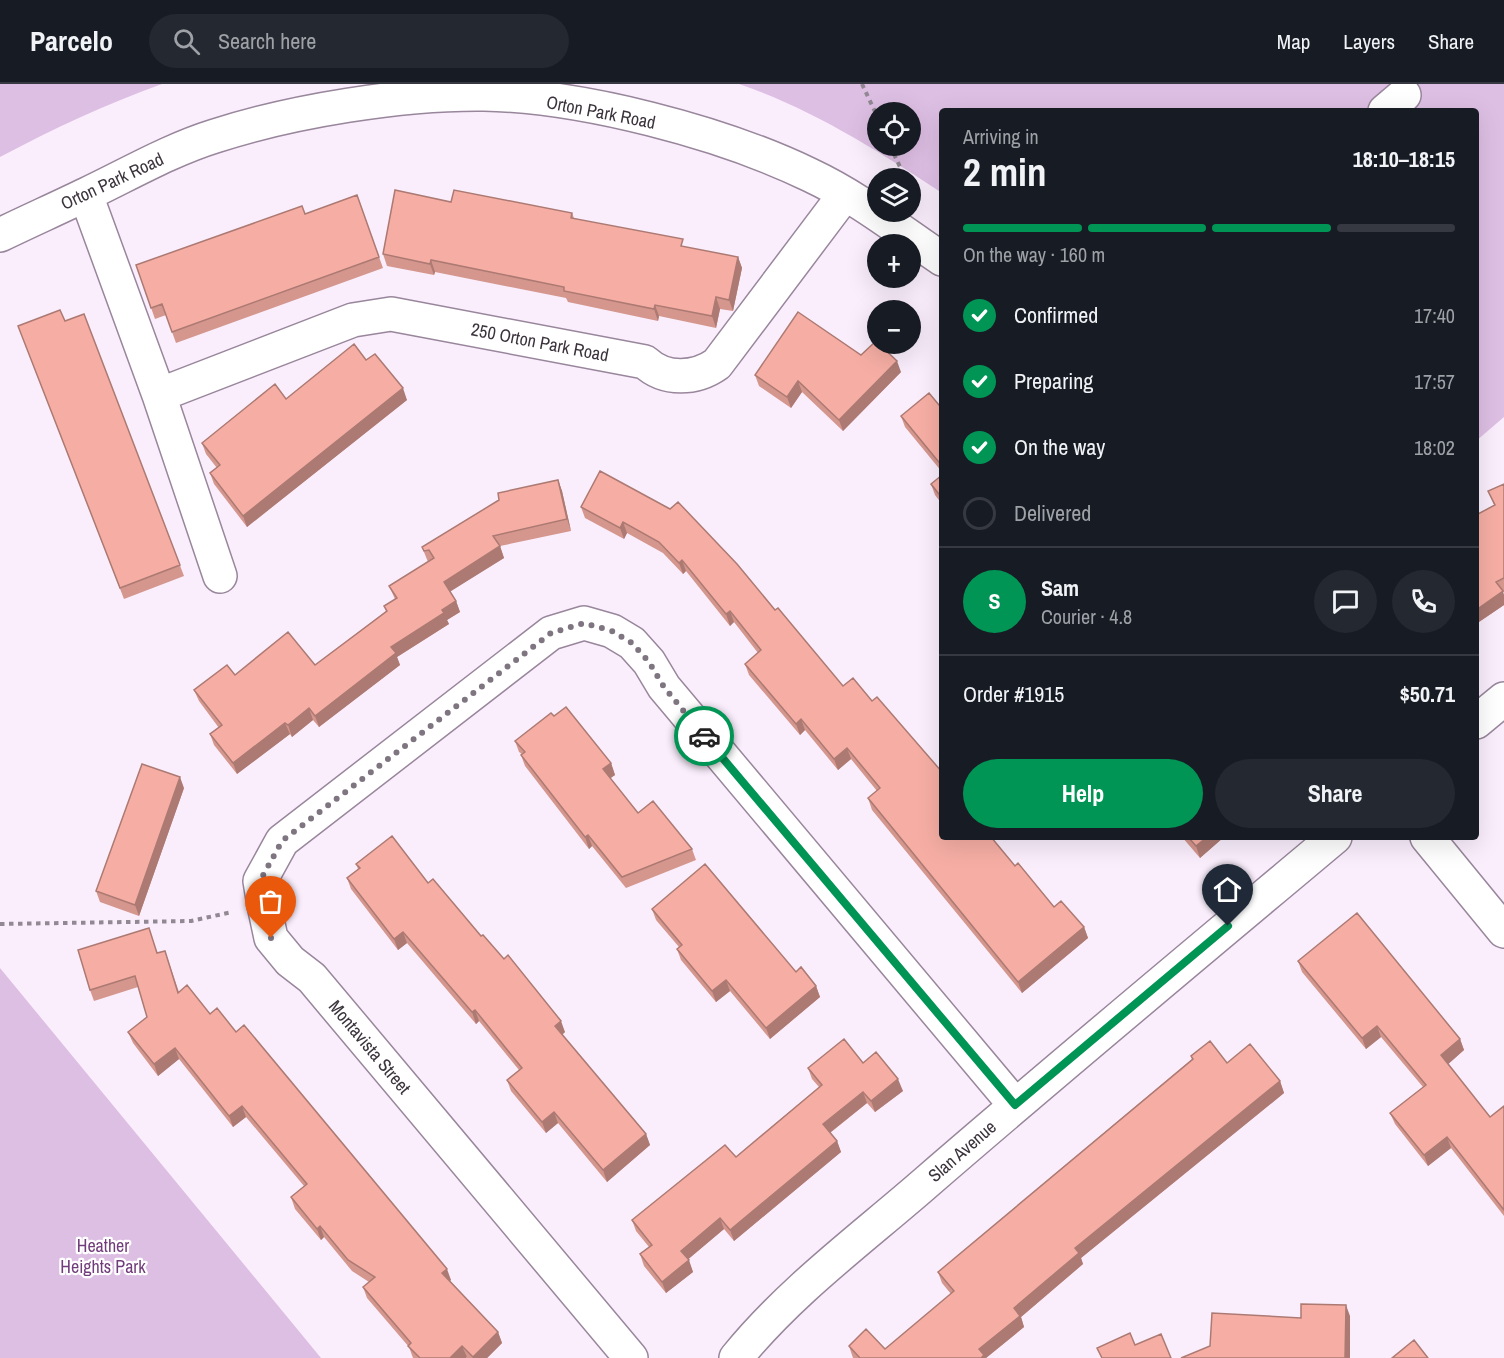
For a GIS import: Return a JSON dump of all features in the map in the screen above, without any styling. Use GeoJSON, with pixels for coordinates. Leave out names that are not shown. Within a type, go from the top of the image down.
{"type":"FeatureCollection","features":[{"type":"Feature","properties":{"kind":"street","name":"Orton Park Road"},"geometry":{"type":"LineString","coordinates":[[0,236],[59,205],[86,195],[180,149],[216,135],[294,116],[386,101],[485,94],[580,104],[703,133],[810,174],[845,194],[939,257]]}},
{"type":"Feature","properties":{"kind":"street","name":"250 Orton Park Road"},"geometry":{"type":"LineString","coordinates":[[159,395],[353,320],[391,314],[645,362],[660,372],[676,376],[698,374],[717,364],[845,194]]}},
{"type":"Feature","properties":{"kind":"street"},"geometry":{"type":"LineString","coordinates":[[86,195],[159,395],[220,576]]}},
{"type":"Feature","properties":{"kind":"street","name":"Montavista Street"},"geometry":{"type":"LineString","coordinates":[[631,1358],[312,978],[290,961],[271,938],[260,881],[282,841],[551,633],[584,623],[612,631],[632,643],[649,662],[664,687],[1015,1105]]}},
{"type":"Feature","properties":{"kind":"street"},"geometry":{"type":"LineString","coordinates":[[1479,720],[1504,699]]}},
{"type":"Feature","properties":{"kind":"street","name":"Slan Avenue"},"geometry":{"type":"LineString","coordinates":[[736,1358],[757,1332],[809,1284],[1015,1105],[1331,840]]}},
{"type":"Feature","properties":{"kind":"street"},"geometry":{"type":"LineString","coordinates":[[1429,840],[1504,932]]}},
{"type":"Feature","properties":{"kind":"path"},"geometry":{"type":"LineString","coordinates":[[862,84],[870,102]]}},
{"type":"Feature","properties":{"kind":"path"},"geometry":{"type":"LineString","coordinates":[[0,924],[190,921],[264,905]]}},
{"type":"Feature","properties":{"kind":"green space"},"geometry":{"type":"Polygon","coordinates":[[[0,84],[162,84],[80,118],[0,157],[0,84]]]}},
{"type":"Feature","properties":{"kind":"green space"},"geometry":{"type":"Polygon","coordinates":[[[739,84],[1504,84],[1504,417],[1479,438],[1479,108],[939,108],[939,191],[921,179],[921,168],[903,168],[884,156],[921,156],[921,102],[867,102],[867,146],[818,118],[739,84]]]}},
{"type":"Feature","properties":{"kind":"green space","name":"Heather Heights Park"},"geometry":{"type":"Polygon","coordinates":[[[0,968],[321,1358],[0,1358],[0,968]]]}},
{"type":"Feature","properties":{"kind":"building"},"geometry":{"type":"Polygon","coordinates":[[[395,190],[451,202],[454,190],[572,213],[571,218],[683,239],[681,246],[738,257],[729,300],[716,297],[712,316],[655,305],[654,309],[564,291],[564,287],[431,260],[430,264],[383,254],[395,190]]]}},
{"type":"Feature","properties":{"kind":"building"},"geometry":{"type":"Polygon","coordinates":[[[357,195],[379,257],[172,332],[162,304],[151,308],[136,265],[302,206],[305,214],[357,195]]]}},
{"type":"Feature","properties":{"kind":"building"},"geometry":{"type":"Polygon","coordinates":[[[60,310],[65,321],[84,314],[180,565],[120,588],[18,326],[60,310]]]}},
{"type":"Feature","properties":{"kind":"building"},"geometry":{"type":"Polygon","coordinates":[[[798,312],[861,355],[867,349],[867,354],[890,354],[897,361],[839,420],[798,381],[787,397],[755,375],[798,312]]]}},
{"type":"Feature","properties":{"kind":"building"},"geometry":{"type":"Polygon","coordinates":[[[354,344],[366,360],[375,354],[403,388],[243,516],[210,473],[220,465],[202,443],[275,384],[286,399],[354,344]]]}},
{"type":"Feature","properties":{"kind":"building"},"geometry":{"type":"Polygon","coordinates":[[[929,393],[939,405],[939,462],[901,416],[929,393]]]}},
{"type":"Feature","properties":{"kind":"building"},"geometry":{"type":"Polygon","coordinates":[[[600,471],[670,509],[678,502],[737,564],[775,610],[778,608],[843,686],[853,678],[872,701],[877,697],[939,769],[939,840],[993,840],[1015,866],[1018,863],[1054,907],[1061,901],[1084,927],[1018,982],[868,798],[880,788],[847,748],[834,759],[801,719],[796,724],[745,664],[761,650],[730,611],[726,614],[682,560],[679,563],[659,542],[623,522],[620,528],[581,507],[600,471]]]}},
{"type":"Feature","properties":{"kind":"building"},"geometry":{"type":"Polygon","coordinates":[[[939,477],[939,494],[931,484],[939,477]]]}},
{"type":"Feature","properties":{"kind":"building"},"geometry":{"type":"Polygon","coordinates":[[[558,480],[567,519],[493,536],[500,546],[444,582],[456,601],[442,610],[444,613],[391,647],[396,653],[315,716],[309,708],[288,725],[285,723],[233,763],[210,734],[222,725],[194,690],[227,665],[235,675],[288,632],[315,665],[387,611],[384,606],[397,598],[389,586],[434,558],[429,550],[424,551],[422,547],[499,500],[498,493],[558,480]]]}},
{"type":"Feature","properties":{"kind":"building"},"geometry":{"type":"Polygon","coordinates":[[[1504,484],[1504,578],[1496,582],[1503,591],[1479,608],[1479,513],[1495,505],[1488,491],[1504,484]]]}},
{"type":"Feature","properties":{"kind":"building"},"geometry":{"type":"Polygon","coordinates":[[[566,707],[611,763],[603,769],[638,813],[653,801],[692,849],[622,877],[588,835],[585,837],[521,755],[525,752],[515,741],[551,713],[554,716],[566,707]]]}},
{"type":"Feature","properties":{"kind":"building"},"geometry":{"type":"Polygon","coordinates":[[[142,764],[180,777],[135,905],[96,891],[142,764]]]}},
{"type":"Feature","properties":{"kind":"building"},"geometry":{"type":"Polygon","coordinates":[[[392,836],[428,883],[433,879],[481,936],[483,935],[504,959],[508,955],[561,1021],[555,1026],[646,1134],[603,1170],[554,1112],[542,1122],[507,1080],[522,1068],[475,1010],[472,1012],[403,932],[394,939],[347,878],[360,868],[356,864],[392,836]]]}},
{"type":"Feature","properties":{"kind":"building"},"geometry":{"type":"Polygon","coordinates":[[[1191,840],[1203,840],[1196,846],[1191,840]]]}},
{"type":"Feature","properties":{"kind":"building"},"geometry":{"type":"Polygon","coordinates":[[[705,864],[796,972],[801,967],[816,986],[766,1028],[726,980],[712,991],[677,949],[682,945],[652,909],[705,864]]]}},
{"type":"Feature","properties":{"kind":"building"},"geometry":{"type":"Polygon","coordinates":[[[1357,913],[1460,1039],[1441,1055],[1490,1117],[1504,1106],[1504,1210],[1447,1137],[1424,1155],[1390,1113],[1426,1085],[1377,1026],[1362,1038],[1298,961],[1357,913]]]}},
{"type":"Feature","properties":{"kind":"building"},"geometry":{"type":"Polygon","coordinates":[[[149,928],[157,953],[165,951],[178,993],[187,985],[210,1014],[217,1008],[236,1032],[244,1025],[447,1269],[442,1273],[498,1332],[473,1357],[462,1346],[450,1358],[420,1358],[408,1346],[411,1343],[363,1287],[375,1277],[348,1260],[320,1226],[317,1229],[291,1197],[307,1184],[242,1106],[229,1116],[175,1048],[154,1064],[128,1032],[147,1017],[135,976],[90,990],[78,950],[149,928]]]}},
{"type":"Feature","properties":{"kind":"building"},"geometry":{"type":"Polygon","coordinates":[[[844,1039],[863,1063],[876,1052],[898,1079],[871,1101],[863,1092],[823,1124],[837,1141],[730,1230],[720,1218],[681,1251],[689,1260],[662,1282],[640,1254],[652,1245],[632,1220],[725,1145],[736,1157],[822,1085],[808,1068],[844,1039]]]}},
{"type":"Feature","properties":{"kind":"building"},"geometry":{"type":"Polygon","coordinates":[[[1210,1041],[1227,1063],[1250,1044],[1280,1081],[1075,1248],[1079,1253],[1014,1308],[1020,1316],[979,1349],[984,1355],[981,1358],[860,1358],[849,1346],[866,1329],[885,1349],[954,1291],[938,1272],[1193,1059],[1191,1056],[1210,1041]]]}},
{"type":"Feature","properties":{"kind":"building"},"geometry":{"type":"Polygon","coordinates":[[[1301,1304],[1346,1305],[1345,1358],[1181,1358],[1210,1346],[1212,1313],[1301,1318],[1301,1304]]]}},
{"type":"Feature","properties":{"kind":"building"},"geometry":{"type":"Polygon","coordinates":[[[1130,1333],[1135,1345],[1161,1334],[1171,1358],[1102,1358],[1097,1348],[1130,1333]]]}},
{"type":"Feature","properties":{"kind":"building"},"geometry":{"type":"Polygon","coordinates":[[[1414,1340],[1428,1358],[1392,1358],[1414,1340]]]}},
{"type":"Feature","properties":{"kind":"way so far"},"geometry":{"type":"LineString","coordinates":[[271,938],[260,881],[282,841],[551,633],[584,623],[612,631],[632,643],[649,662],[664,687],[704,736]]}},
{"type":"Feature","properties":{"kind":"route"},"geometry":{"type":"LineString","coordinates":[[704,736],[1015,1105],[1228,926]]}}]}
